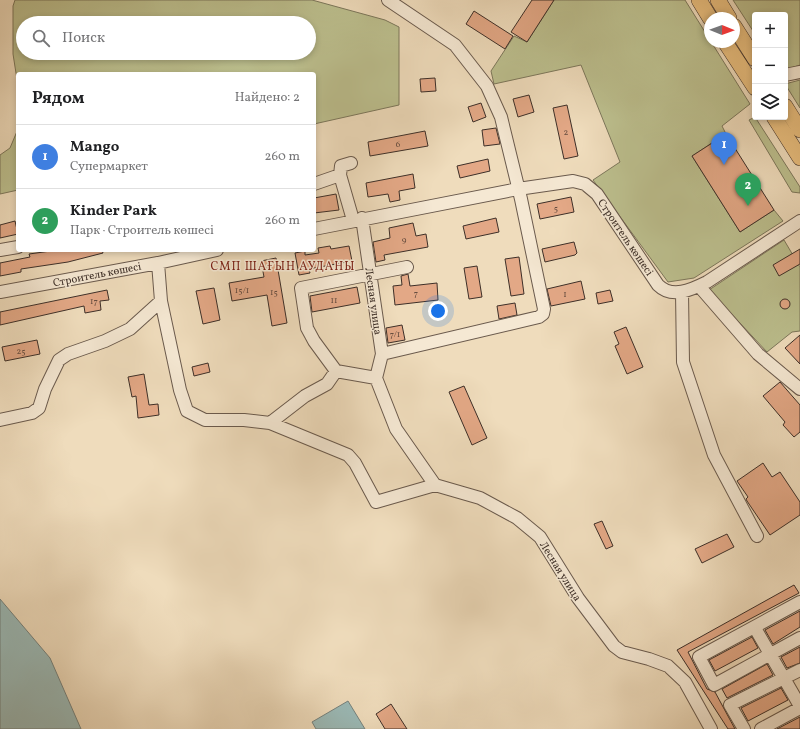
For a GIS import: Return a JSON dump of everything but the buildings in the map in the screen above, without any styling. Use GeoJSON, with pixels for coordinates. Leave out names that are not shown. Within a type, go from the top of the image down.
{"type":"FeatureCollection","features":[{"type":"Feature","properties":{"kind":"main road"},"geometry":{"type":"LineString","coordinates":[[698,0],[706,12]]}},
{"type":"Feature","properties":{"kind":"main road"},"geometry":{"type":"LineString","coordinates":[[718,0],[725,12]]}},
{"type":"Feature","properties":{"kind":"main road"},"geometry":{"type":"LineString","coordinates":[[740,35],[752,54]]}},
{"type":"Feature","properties":{"kind":"main road"},"geometry":{"type":"LineString","coordinates":[[729,48],[752,84]]}},
{"type":"Feature","properties":{"kind":"main road"},"geometry":{"type":"LineString","coordinates":[[788,111],[800,130]]}},
{"type":"Feature","properties":{"kind":"main road"},"geometry":{"type":"LineString","coordinates":[[776,120],[800,158]]}},
{"type":"Feature","properties":{"kind":"street"},"geometry":{"type":"LineString","coordinates":[[382,354],[519,322],[539,317],[543,314],[518,189],[501,117],[487,86],[455,45],[388,0]]}},
{"type":"Feature","properties":{"kind":"street"},"geometry":{"type":"LineString","coordinates":[[788,74],[800,72]]}},
{"type":"Feature","properties":{"kind":"street"},"geometry":{"type":"LineString","coordinates":[[316,183],[340,175],[341,166],[351,163]]}},
{"type":"Feature","properties":{"kind":"street","name":"Лесная улица"},"geometry":{"type":"LineString","coordinates":[[340,175],[358,219],[370,273],[382,354],[376,378]]}},
{"type":"Feature","properties":{"kind":"street","name":"Строитель көшесі"},"geometry":{"type":"LineString","coordinates":[[316,229],[358,219],[518,189],[573,181],[585,184],[597,194],[658,285],[663,290],[670,292],[682,292],[699,286],[800,221]]}},
{"type":"Feature","properties":{"kind":"street"},"geometry":{"type":"LineString","coordinates":[[0,250],[16,248]]}},
{"type":"Feature","properties":{"kind":"street","name":"Строитель көшесі"},"geometry":{"type":"LineString","coordinates":[[0,292],[158,263],[208,252]]}},
{"type":"Feature","properties":{"kind":"street"},"geometry":{"type":"LineString","coordinates":[[158,263],[160,301],[180,390],[188,411],[205,420],[244,420],[270,423],[348,455],[355,463],[376,502],[435,485],[396,429],[376,378],[336,371],[314,342],[307,328],[300,292],[301,288],[370,273],[408,267]]}},
{"type":"Feature","properties":{"kind":"street"},"geometry":{"type":"LineString","coordinates":[[699,286],[758,354],[800,389]]}},
{"type":"Feature","properties":{"kind":"street"},"geometry":{"type":"LineString","coordinates":[[682,292],[683,362],[714,455],[732,492],[757,536]]}},
{"type":"Feature","properties":{"kind":"street"},"geometry":{"type":"LineString","coordinates":[[0,420],[32,413],[39,408],[45,389],[59,360],[68,354],[105,341],[130,329],[160,301]]}},
{"type":"Feature","properties":{"kind":"street"},"geometry":{"type":"LineString","coordinates":[[270,423],[305,396],[327,384],[336,371]]}},
{"type":"Feature","properties":{"kind":"street","name":"Лесная улица"},"geometry":{"type":"LineString","coordinates":[[435,485],[480,498],[517,518],[540,537],[578,598],[614,646],[622,652],[668,666],[684,682],[711,729]]}},
{"type":"Feature","properties":{"kind":"street"},"geometry":{"type":"LineString","coordinates":[[800,602],[755,628],[699,657],[714,685],[800,638]]}},
{"type":"Feature","properties":{"kind":"street"},"geometry":{"type":"LineString","coordinates":[[755,628],[785,677],[800,707],[761,729]]}},
{"type":"Feature","properties":{"kind":"street"},"geometry":{"type":"LineString","coordinates":[[744,729],[730,705],[800,670]]}},
{"type":"Feature","properties":{"kind":"green space"},"geometry":{"type":"Polygon","coordinates":[[[15,0],[312,0],[385,20],[399,27],[399,105],[316,124],[316,72],[16,73],[13,54],[13,6],[15,0]]]}},
{"type":"Feature","properties":{"kind":"green space"},"geometry":{"type":"Polygon","coordinates":[[[554,0],[685,0],[704,30],[704,48],[715,48],[750,104],[722,126],[726,134],[692,156],[740,232],[774,210],[783,221],[694,278],[668,282],[593,180],[620,162],[581,65],[494,84],[491,71],[514,36],[527,42],[554,0]]]}},
{"type":"Feature","properties":{"kind":"green space"},"geometry":{"type":"Polygon","coordinates":[[[733,0],[800,0],[800,65],[788,69],[788,12],[752,12],[752,29],[733,0]]]}},
{"type":"Feature","properties":{"kind":"green space"},"geometry":{"type":"Polygon","coordinates":[[[800,80],[800,108],[788,89],[788,83],[800,80]]]}},
{"type":"Feature","properties":{"kind":"green space"},"geometry":{"type":"Polygon","coordinates":[[[752,118],[752,120],[757,120],[800,187],[800,193],[792,192],[749,120],[752,118]]]}},
{"type":"Feature","properties":{"kind":"green space"},"geometry":{"type":"Polygon","coordinates":[[[16,134],[16,190],[0,194],[0,155],[10,148],[16,134]]]}},
{"type":"Feature","properties":{"kind":"green space"},"geometry":{"type":"Polygon","coordinates":[[[784,240],[800,267],[800,331],[792,332],[767,352],[709,290],[784,240]]]}},
{"type":"Feature","properties":{"kind":"water"},"geometry":{"type":"Polygon","coordinates":[[[0,599],[50,658],[81,729],[0,729],[0,599]]]}},
{"type":"Feature","properties":{"kind":"water"},"geometry":{"type":"Polygon","coordinates":[[[348,701],[365,729],[316,729],[312,722],[348,701]]]}},
{"type":"Feature","properties":{"kind":"place","name":"Mango"},"geometry":{"type":"Point","coordinates":[724,165]}},
{"type":"Feature","properties":{"kind":"place","name":"Kinder Park"},"geometry":{"type":"Point","coordinates":[748,206]}},
{"type":"Feature","properties":{"kind":"district","name":"СМП ШАҒЫН АУДАНЫ"},"geometry":{"type":"Point","coordinates":[283,266]}}]}
